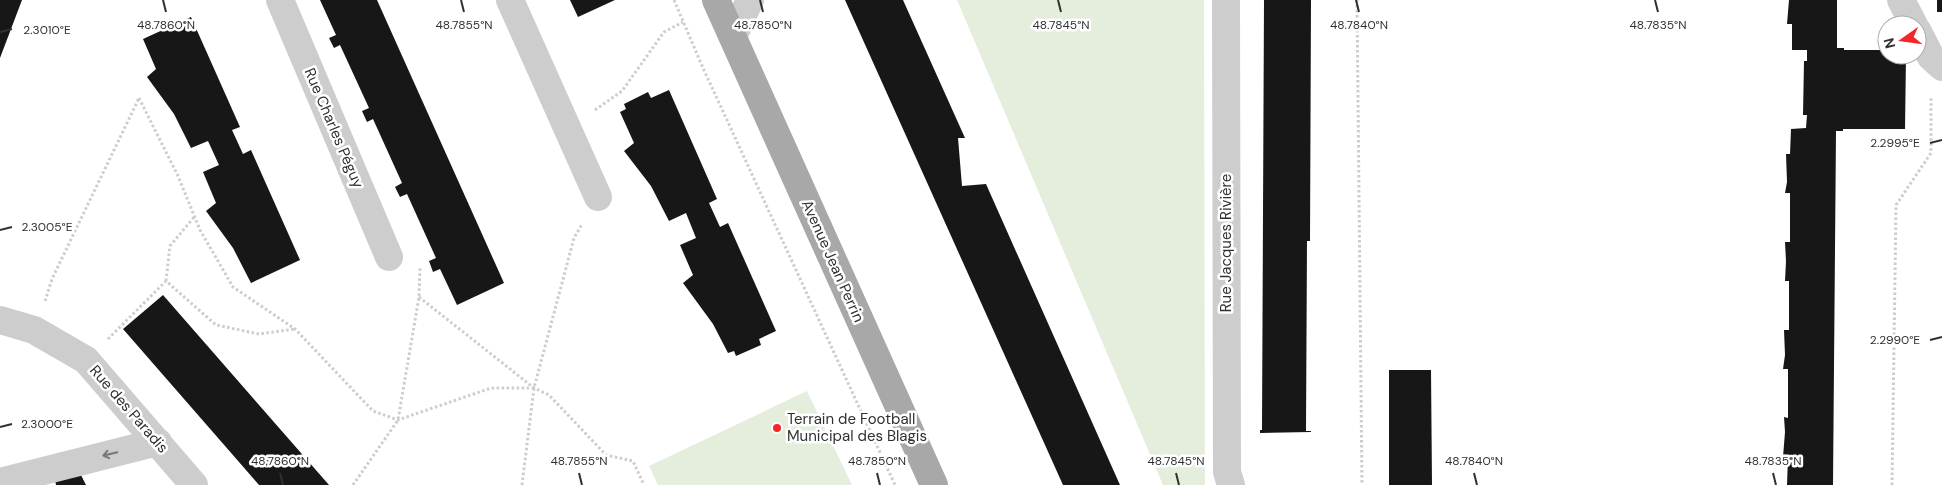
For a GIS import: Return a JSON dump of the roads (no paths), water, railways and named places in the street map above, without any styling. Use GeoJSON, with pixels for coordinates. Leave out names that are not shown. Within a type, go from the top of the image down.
{"type":"FeatureCollection","features":[{"type":"Feature","properties":{"kind":"main road","name":"Avenue Jean Perrin"},"geometry":{"type":"LineString","coordinates":[[716,0],[934,485]]}},
{"type":"Feature","properties":{"kind":"street","name":"Rue Charles Péguy"},"geometry":{"type":"LineString","coordinates":[[280,0],[401,259]]}},
{"type":"Feature","properties":{"kind":"street"},"geometry":{"type":"LineString","coordinates":[[510,0],[598,196]]}},
{"type":"Feature","properties":{"kind":"street"},"geometry":{"type":"LineString","coordinates":[[733,37],[750,0]]}},
{"type":"Feature","properties":{"kind":"street","name":"Rue Jacques Rivière"},"geometry":{"type":"LineString","coordinates":[[1226,0],[1227,472],[1231,485]]}},
{"type":"Feature","properties":{"kind":"street"},"geometry":{"type":"LineString","coordinates":[[1901,0],[1909,15]]}},
{"type":"Feature","properties":{"kind":"street"},"geometry":{"type":"LineString","coordinates":[[1927,46],[1937,62]]}},
{"type":"Feature","properties":{"kind":"street","name":"Rue des Paradis"},"geometry":{"type":"LineString","coordinates":[[0,320],[34,330],[86,360],[194,485]]}},
{"type":"Feature","properties":{"kind":"street"},"geometry":{"type":"LineString","coordinates":[[0,482],[158,442]]}},
{"type":"Feature","properties":{"kind":"place","name":"Terrain de Football Municipal des Blagis"},"geometry":{"type":"Point","coordinates":[777,428]}}]}
